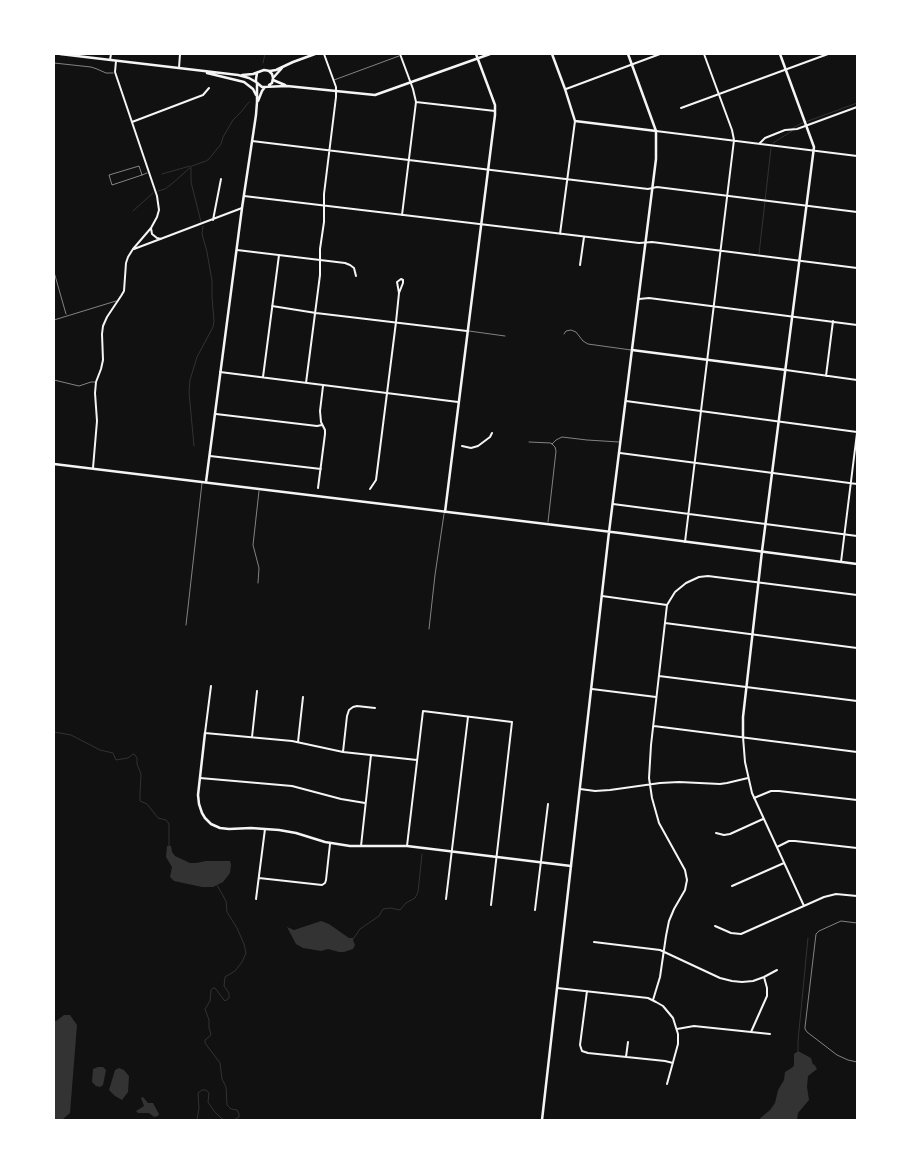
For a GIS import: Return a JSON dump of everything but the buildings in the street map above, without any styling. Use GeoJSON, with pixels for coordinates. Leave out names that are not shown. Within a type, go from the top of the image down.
{"type":"FeatureCollection","features":[{"type":"Feature","properties":{"kind":"street"},"geometry":{"type":"LineString","coordinates":[[60,54],[196,71],[244,82],[253,89],[257,97]]}},
{"type":"Feature","properties":{"kind":"street"},"geometry":{"type":"LineString","coordinates":[[110,60],[111,54]]}},
{"type":"Feature","properties":{"kind":"street"},"geometry":{"type":"LineString","coordinates":[[179,68],[180,54]]}},
{"type":"Feature","properties":{"kind":"street"},"geometry":{"type":"LineString","coordinates":[[238,75],[258,73],[262,70],[276,70],[315,54]]}},
{"type":"Feature","properties":{"kind":"street"},"geometry":{"type":"LineString","coordinates":[[306,383],[316,313],[324,206],[337,92],[324,54]]}},
{"type":"Feature","properties":{"kind":"street"},"geometry":{"type":"LineString","coordinates":[[445,512],[496,111],[476,54]]}},
{"type":"Feature","properties":{"kind":"street"},"geometry":{"type":"LineString","coordinates":[[196,71],[238,75],[257,82],[259,86],[287,86],[370,96],[381,94],[490,54]]}},
{"type":"Feature","properties":{"kind":"street"},"geometry":{"type":"LineString","coordinates":[[552,54],[575,121],[560,234]]}},
{"type":"Feature","properties":{"kind":"street"},"geometry":{"type":"LineString","coordinates":[[542,1120],[602,596],[657,153],[656,130],[628,54]]}},
{"type":"Feature","properties":{"kind":"street"},"geometry":{"type":"LineString","coordinates":[[565,89],[660,54]]}},
{"type":"Feature","properties":{"kind":"street"},"geometry":{"type":"LineString","coordinates":[[685,542],[734,140],[704,54]]}},
{"type":"Feature","properties":{"kind":"street"},"geometry":{"type":"LineString","coordinates":[[780,54],[806,122],[813,143],[813,150],[762,551],[743,717],[743,737],[745,762],[754,798],[804,906]]}},
{"type":"Feature","properties":{"kind":"street"},"geometry":{"type":"LineString","coordinates":[[681,108],[828,54]]}},
{"type":"Feature","properties":{"kind":"street"},"geometry":{"type":"LineString","coordinates":[[400,55],[416,102],[402,216]]}},
{"type":"Feature","properties":{"kind":"street"},"geometry":{"type":"LineString","coordinates":[[93,469],[98,421],[95,393],[96,382],[103,360],[103,326],[124,291],[127,260],[133,249],[150,228],[158,213],[159,204],[115,72],[116,61]]}},
{"type":"Feature","properties":{"kind":"street"},"geometry":{"type":"LineString","coordinates":[[257,102],[262,91],[271,84],[284,66]]}},
{"type":"Feature","properties":{"kind":"street"},"geometry":{"type":"LineString","coordinates":[[267,70],[273,79],[287,86]]}},
{"type":"Feature","properties":{"kind":"street"},"geometry":{"type":"LineString","coordinates":[[204,482],[210,456],[252,141],[257,102],[256,76],[258,73]]}},
{"type":"Feature","properties":{"kind":"street"},"geometry":{"type":"LineString","coordinates":[[132,122],[203,95],[208,88]]}},
{"type":"Feature","properties":{"kind":"street"},"geometry":{"type":"LineString","coordinates":[[416,102],[496,111]]}},
{"type":"Feature","properties":{"kind":"street"},"geometry":{"type":"LineString","coordinates":[[760,144],[765,138],[797,129],[806,122],[857,107]]}},
{"type":"Feature","properties":{"kind":"street"},"geometry":{"type":"LineString","coordinates":[[575,121],[857,156]]}},
{"type":"Feature","properties":{"kind":"street"},"geometry":{"type":"LineString","coordinates":[[252,141],[646,188],[657,187],[727,195],[857,212]]}},
{"type":"Feature","properties":{"kind":"street"},"geometry":{"type":"LineString","coordinates":[[213,220],[221,179]]}},
{"type":"Feature","properties":{"kind":"street"},"geometry":{"type":"LineString","coordinates":[[244,196],[584,237],[638,243],[652,242],[857,268]]}},
{"type":"Feature","properties":{"kind":"street"},"geometry":{"type":"LineString","coordinates":[[133,249],[242,208]]}},
{"type":"Feature","properties":{"kind":"street"},"geometry":{"type":"LineString","coordinates":[[150,228],[152,234],[157,238],[163,239]]}},
{"type":"Feature","properties":{"kind":"street"},"geometry":{"type":"LineString","coordinates":[[580,265],[584,237]]}},
{"type":"Feature","properties":{"kind":"street"},"geometry":{"type":"LineString","coordinates":[[236,250],[347,263],[354,268],[356,276]]}},
{"type":"Feature","properties":{"kind":"street"},"geometry":{"type":"LineString","coordinates":[[263,378],[279,255]]}},
{"type":"Feature","properties":{"kind":"street"},"geometry":{"type":"LineString","coordinates":[[370,489],[376,480],[399,293],[403,283],[401,279],[397,282],[399,293]]}},
{"type":"Feature","properties":{"kind":"street"},"geometry":{"type":"LineString","coordinates":[[639,299],[649,298],[857,324]]}},
{"type":"Feature","properties":{"kind":"street"},"geometry":{"type":"LineString","coordinates":[[272,306],[467,331]]}},
{"type":"Feature","properties":{"kind":"street"},"geometry":{"type":"LineString","coordinates":[[826,376],[832,321]]}},
{"type":"Feature","properties":{"kind":"street"},"geometry":{"type":"LineString","coordinates":[[632,350],[857,380]]}},
{"type":"Feature","properties":{"kind":"street"},"geometry":{"type":"LineString","coordinates":[[220,372],[458,402]]}},
{"type":"Feature","properties":{"kind":"street"},"geometry":{"type":"LineString","coordinates":[[318,488],[325,434],[320,412],[323,386]]}},
{"type":"Feature","properties":{"kind":"street"},"geometry":{"type":"LineString","coordinates":[[626,401],[857,433],[841,562]]}},
{"type":"Feature","properties":{"kind":"street"},"geometry":{"type":"LineString","coordinates":[[215,414],[317,426],[322,425]]}},
{"type":"Feature","properties":{"kind":"street"},"geometry":{"type":"LineString","coordinates":[[462,446],[471,448],[478,446],[490,437],[492,433]]}},
{"type":"Feature","properties":{"kind":"street"},"geometry":{"type":"LineString","coordinates":[[620,453],[857,484]]}},
{"type":"Feature","properties":{"kind":"street"},"geometry":{"type":"LineString","coordinates":[[210,456],[320,469]]}},
{"type":"Feature","properties":{"kind":"street"},"geometry":{"type":"LineString","coordinates":[[54,464],[857,564]]}},
{"type":"Feature","properties":{"kind":"street"},"geometry":{"type":"LineString","coordinates":[[613,504],[857,536]]}},
{"type":"Feature","properties":{"kind":"street"},"geometry":{"type":"LineString","coordinates":[[653,1000],[660,976],[669,922],[686,886],[687,876],[659,823],[654,809],[649,767],[667,606],[672,595],[690,580],[714,576],[857,595]]}},
{"type":"Feature","properties":{"kind":"street"},"geometry":{"type":"LineString","coordinates":[[602,596],[667,606]]}},
{"type":"Feature","properties":{"kind":"street"},"geometry":{"type":"LineString","coordinates":[[665,623],[857,648]]}},
{"type":"Feature","properties":{"kind":"street"},"geometry":{"type":"LineString","coordinates":[[659,676],[857,701]]}},
{"type":"Feature","properties":{"kind":"street"},"geometry":{"type":"LineString","coordinates":[[211,686],[198,795],[200,809],[211,824],[224,829],[265,829],[296,833],[330,843],[361,846],[407,846],[571,866]]}},
{"type":"Feature","properties":{"kind":"street"},"geometry":{"type":"LineString","coordinates":[[592,690],[656,697]]}},
{"type":"Feature","properties":{"kind":"street"},"geometry":{"type":"LineString","coordinates":[[252,737],[257,691]]}},
{"type":"Feature","properties":{"kind":"street"},"geometry":{"type":"LineString","coordinates":[[298,742],[303,697]]}},
{"type":"Feature","properties":{"kind":"street"},"geometry":{"type":"LineString","coordinates":[[343,752],[349,710],[357,706],[374,708]]}},
{"type":"Feature","properties":{"kind":"street"},"geometry":{"type":"LineString","coordinates":[[407,846],[423,711],[512,722],[491,905]]}},
{"type":"Feature","properties":{"kind":"street"},"geometry":{"type":"LineString","coordinates":[[446,899],[468,717]]}},
{"type":"Feature","properties":{"kind":"street"},"geometry":{"type":"LineString","coordinates":[[653,726],[857,752]]}},
{"type":"Feature","properties":{"kind":"street"},"geometry":{"type":"LineString","coordinates":[[205,733],[298,742],[343,752],[417,760]]}},
{"type":"Feature","properties":{"kind":"street"},"geometry":{"type":"LineString","coordinates":[[361,846],[371,755]]}},
{"type":"Feature","properties":{"kind":"street"},"geometry":{"type":"LineString","coordinates":[[200,778],[292,786],[341,799],[365,803]]}},
{"type":"Feature","properties":{"kind":"street"},"geometry":{"type":"LineString","coordinates":[[580,789],[604,791],[650,784],[686,782],[720,784],[748,778]]}},
{"type":"Feature","properties":{"kind":"street"},"geometry":{"type":"LineString","coordinates":[[754,798],[765,793],[779,791],[857,800]]}},
{"type":"Feature","properties":{"kind":"street"},"geometry":{"type":"LineString","coordinates":[[535,910],[548,804]]}},
{"type":"Feature","properties":{"kind":"street"},"geometry":{"type":"LineString","coordinates":[[716,833],[730,834],[764,819]]}},
{"type":"Feature","properties":{"kind":"street"},"geometry":{"type":"LineString","coordinates":[[256,900],[265,829]]}},
{"type":"Feature","properties":{"kind":"street"},"geometry":{"type":"LineString","coordinates":[[777,847],[795,841],[857,848]]}},
{"type":"Feature","properties":{"kind":"street"},"geometry":{"type":"LineString","coordinates":[[259,878],[322,886],[326,880],[330,843]]}},
{"type":"Feature","properties":{"kind":"street"},"geometry":{"type":"LineString","coordinates":[[732,886],[784,862]]}},
{"type":"Feature","properties":{"kind":"street"},"geometry":{"type":"LineString","coordinates":[[715,926],[731,933],[741,934],[830,895],[857,896]]}},
{"type":"Feature","properties":{"kind":"street"},"geometry":{"type":"LineString","coordinates":[[594,942],[664,951],[727,980],[752,981],[777,970]]}},
{"type":"Feature","properties":{"kind":"street"},"geometry":{"type":"LineString","coordinates":[[751,1032],[767,996],[764,977]]}},
{"type":"Feature","properties":{"kind":"street"},"geometry":{"type":"LineString","coordinates":[[557,988],[638,997],[653,1000],[662,1006],[673,1018],[677,1029],[678,1044],[667,1084]]}},
{"type":"Feature","properties":{"kind":"street"},"geometry":{"type":"LineString","coordinates":[[587,991],[580,1045],[582,1051],[673,1063]]}},
{"type":"Feature","properties":{"kind":"street"},"geometry":{"type":"LineString","coordinates":[[677,1029],[694,1026],[770,1034]]}},
{"type":"Feature","properties":{"kind":"street"},"geometry":{"type":"LineString","coordinates":[[626,1057],[628,1042]]}},
{"type":"Feature","properties":{"kind":"lane"},"geometry":{"type":"LineString","coordinates":[[334,80],[405,54]]}},
{"type":"Feature","properties":{"kind":"lane"},"geometry":{"type":"LineString","coordinates":[[54,63],[91,67],[108,74],[115,72]]}},
{"type":"Feature","properties":{"kind":"lane"},"geometry":{"type":"LineString","coordinates":[[142,174],[139,166],[108,175],[112,185],[149,172]]}},
{"type":"Feature","properties":{"kind":"lane"},"geometry":{"type":"LineString","coordinates":[[54,272],[67,316]]}},
{"type":"Feature","properties":{"kind":"lane"},"geometry":{"type":"LineString","coordinates":[[54,320],[118,301]]}},
{"type":"Feature","properties":{"kind":"lane"},"geometry":{"type":"LineString","coordinates":[[564,334],[566,331],[571,330],[576,332],[583,341],[591,345],[632,350]]}},
{"type":"Feature","properties":{"kind":"lane"},"geometry":{"type":"LineString","coordinates":[[467,331],[505,336]]}},
{"type":"Feature","properties":{"kind":"lane"},"geometry":{"type":"LineString","coordinates":[[54,380],[79,386],[96,382]]}},
{"type":"Feature","properties":{"kind":"lane"},"geometry":{"type":"LineString","coordinates":[[552,444],[562,437],[621,442]]}},
{"type":"Feature","properties":{"kind":"lane"},"geometry":{"type":"LineString","coordinates":[[530,442],[548,443],[556,448],[557,454],[548,525]]}},
{"type":"Feature","properties":{"kind":"lane"},"geometry":{"type":"LineString","coordinates":[[186,625],[204,482]]}},
{"type":"Feature","properties":{"kind":"lane"},"geometry":{"type":"LineString","coordinates":[[258,583],[259,568],[253,545],[259,489]]}},
{"type":"Feature","properties":{"kind":"lane"},"geometry":{"type":"LineString","coordinates":[[429,629],[436,566],[445,512]]}},
{"type":"Feature","properties":{"kind":"lane"},"geometry":{"type":"LineString","coordinates":[[857,923],[841,921],[816,933],[804,1026],[808,1032],[837,1055],[857,1062]]}},
{"type":"Feature","properties":{"kind":"shaded area"},"geometry":{"type":"Polygon","coordinates":[[[167,846],[171,846],[175,856],[190,863],[230,861],[230,873],[223,882],[213,887],[202,887],[174,881],[170,877],[172,867],[166,857],[167,846]]]}},
{"type":"Feature","properties":{"kind":"shaded area"},"geometry":{"type":"Polygon","coordinates":[[[321,921],[329,924],[349,938],[354,938],[355,945],[353,949],[339,952],[328,949],[321,951],[303,948],[296,944],[287,927],[294,930],[321,921]]]}},
{"type":"Feature","properties":{"kind":"shaded area"},"geometry":{"type":"Polygon","coordinates":[[[64,1015],[70,1015],[77,1025],[70,1113],[62,1120],[54,1120],[54,1021],[64,1015]]]}},
{"type":"Feature","properties":{"kind":"shaded area"},"geometry":{"type":"Polygon","coordinates":[[[798,1051],[811,1058],[813,1065],[817,1069],[808,1076],[809,1100],[798,1113],[797,1120],[758,1120],[775,1103],[778,1090],[784,1080],[785,1072],[793,1067],[794,1054],[798,1051]]]}},
{"type":"Feature","properties":{"kind":"shaded area"},"geometry":{"type":"Polygon","coordinates":[[[103,1067],[106,1070],[103,1085],[100,1087],[92,1082],[93,1069],[103,1067]]]}},
{"type":"Feature","properties":{"kind":"shaded area"},"geometry":{"type":"Polygon","coordinates":[[[119,1068],[124,1070],[129,1076],[128,1092],[122,1100],[109,1090],[115,1070],[119,1068]]]}},
{"type":"Feature","properties":{"kind":"shaded area"},"geometry":{"type":"Polygon","coordinates":[[[143,1097],[148,1103],[153,1103],[159,1114],[158,1116],[154,1117],[149,1113],[138,1113],[136,1111],[144,1106],[141,1098],[143,1097]]]}},
{"type":"Feature","properties":{"kind":"waterway"},"geometry":{"type":"LineString","coordinates":[[263,63],[265,54]]}},
{"type":"Feature","properties":{"kind":"waterway"},"geometry":{"type":"LineString","coordinates":[[158,191],[165,189],[192,166],[209,159],[221,144],[233,120],[249,102]]}},
{"type":"Feature","properties":{"kind":"waterway"},"geometry":{"type":"LineString","coordinates":[[773,143],[800,124],[857,103]]}},
{"type":"Feature","properties":{"kind":"waterway"},"geometry":{"type":"LineString","coordinates":[[759,254],[771,148]]}},
{"type":"Feature","properties":{"kind":"waterway"},"geometry":{"type":"LineString","coordinates":[[162,174],[190,166]]}},
{"type":"Feature","properties":{"kind":"waterway"},"geometry":{"type":"LineString","coordinates":[[191,168],[191,182],[201,222]]}},
{"type":"Feature","properties":{"kind":"waterway"},"geometry":{"type":"LineString","coordinates":[[133,211],[153,193]]}},
{"type":"Feature","properties":{"kind":"waterway"},"geometry":{"type":"LineString","coordinates":[[194,446],[189,392],[190,380],[197,357],[213,327],[214,321],[212,281],[202,234],[203,226]]}},
{"type":"Feature","properties":{"kind":"waterway"},"geometry":{"type":"LineString","coordinates":[[54,732],[71,735],[100,750],[113,753],[116,760],[128,758],[134,754],[137,758],[141,774],[140,801],[147,804],[158,818],[166,820],[169,824],[169,848]]}},
{"type":"Feature","properties":{"kind":"waterway"},"geometry":{"type":"LineString","coordinates":[[354,938],[360,929],[379,916],[383,909],[400,910],[406,903],[415,898],[418,892],[422,854]]}},
{"type":"Feature","properties":{"kind":"waterway"},"geometry":{"type":"LineString","coordinates":[[217,885],[226,901],[227,912],[237,928],[246,953],[235,971],[225,977],[224,986],[229,993],[229,998],[225,1001],[213,988],[210,1001],[205,1009],[211,1034],[205,1040],[205,1043],[220,1063],[222,1079],[226,1087],[227,1105],[231,1109],[237,1110],[239,1114],[239,1117],[234,1120]]}},
{"type":"Feature","properties":{"kind":"waterway"},"geometry":{"type":"LineString","coordinates":[[798,1051],[808,938]]}},
{"type":"Feature","properties":{"kind":"waterway"},"geometry":{"type":"LineString","coordinates":[[197,1120],[199,1108],[198,1093],[202,1090],[206,1090],[209,1093],[208,1102],[214,1111],[222,1119],[229,1120]]}}]}
